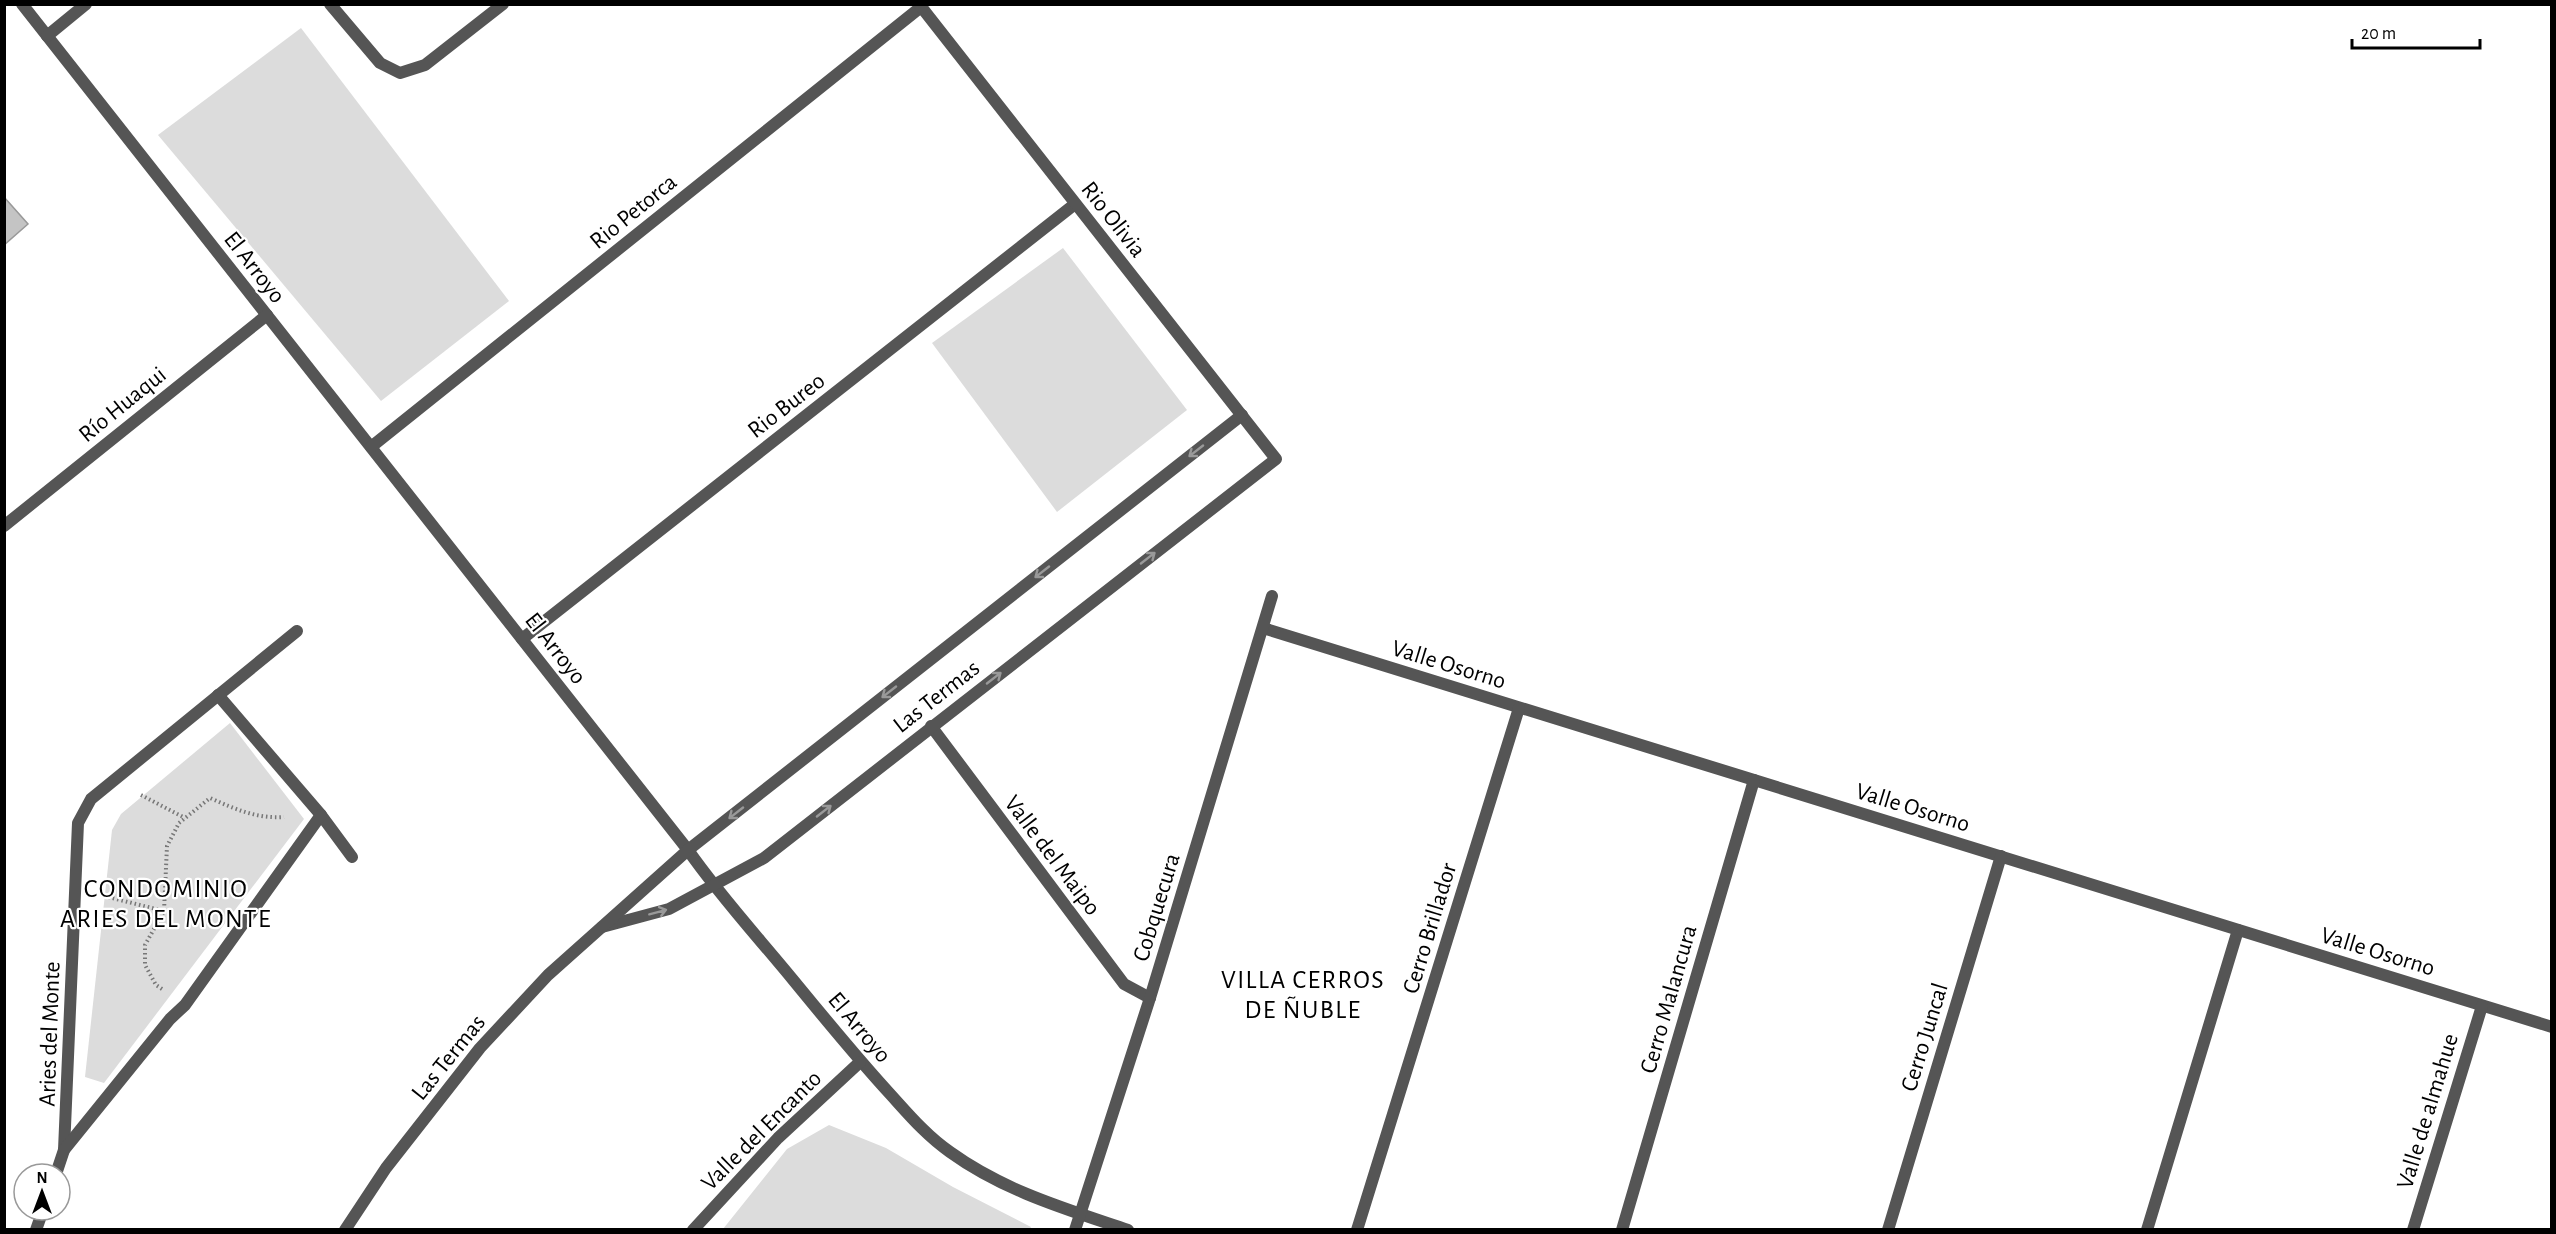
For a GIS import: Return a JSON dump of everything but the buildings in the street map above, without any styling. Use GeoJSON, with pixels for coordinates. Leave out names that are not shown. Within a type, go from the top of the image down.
{"type":"FeatureCollection","features":[{"type":"Feature","properties":{"kind":"street","name":"El Arroyo"},"geometry":{"type":"LineString","coordinates":[[22,4],[688,850],[712,885],[744,920],[860,1062],[927,1134],[951,1153],[995,1180],[1032,1198],[1128,1230]]}},
{"type":"Feature","properties":{"kind":"street"},"geometry":{"type":"LineString","coordinates":[[47,36],[87,4]]}},
{"type":"Feature","properties":{"kind":"street"},"geometry":{"type":"LineString","coordinates":[[330,4],[380,63],[400,73],[424,65],[502,4]]}},
{"type":"Feature","properties":{"kind":"street","name":"Rio Olivia"},"geometry":{"type":"LineString","coordinates":[[920,6],[1276,459]]}},
{"type":"Feature","properties":{"kind":"street","name":"Rio Petorca"},"geometry":{"type":"LineString","coordinates":[[371,447],[920,6]]}},
{"type":"Feature","properties":{"kind":"street","name":"Rio Bureo"},"geometry":{"type":"LineString","coordinates":[[522,639],[1075,204]]}},
{"type":"Feature","properties":{"kind":"street","name":"Río Huaqui"},"geometry":{"type":"LineString","coordinates":[[4,526],[267,315]]}},
{"type":"Feature","properties":{"kind":"street","name":"Las Termas"},"geometry":{"type":"LineString","coordinates":[[345,1230],[387,1168],[480,1048],[548,975],[688,850],[1242,415]]}},
{"type":"Feature","properties":{"kind":"street","name":"Las Termas"},"geometry":{"type":"LineString","coordinates":[[602,927],[669,909],[764,858],[1276,459]]}},
{"type":"Feature","properties":{"kind":"street","name":"Cobquecura"},"geometry":{"type":"LineString","coordinates":[[1076,1230],[1150,998],[1272,596]]}},
{"type":"Feature","properties":{"kind":"street","name":"Valle Osorno"},"geometry":{"type":"LineString","coordinates":[[1263,628],[2552,1027]]}},
{"type":"Feature","properties":{"kind":"street","name":"Aries del Monte"},"geometry":{"type":"LineString","coordinates":[[60,1162],[64,1150],[78,823],[91,799],[297,631]]}},
{"type":"Feature","properties":{"kind":"street"},"geometry":{"type":"LineString","coordinates":[[218,695],[321,815],[352,857]]}},
{"type":"Feature","properties":{"kind":"street","name":"Cerro Brillador"},"geometry":{"type":"LineString","coordinates":[[1357,1230],[1519,708]]}},
{"type":"Feature","properties":{"kind":"street","name":"Valle del Maipo"},"geometry":{"type":"LineString","coordinates":[[931,726],[1124,984],[1150,998]]}},
{"type":"Feature","properties":{"kind":"street","name":"Cerro Malancura"},"geometry":{"type":"LineString","coordinates":[[1622,1230],[1754,780]]}},
{"type":"Feature","properties":{"kind":"street","name":"Aries del Monte"},"geometry":{"type":"LineString","coordinates":[[64,1150],[170,1019],[185,1005],[321,815]]}},
{"type":"Feature","properties":{"kind":"street","name":"Cerro Juncal"},"geometry":{"type":"LineString","coordinates":[[1888,1230],[2001,856]]}},
{"type":"Feature","properties":{"kind":"street"},"geometry":{"type":"LineString","coordinates":[[2147,1230],[2238,930]]}},
{"type":"Feature","properties":{"kind":"street","name":"Valle de almahue"},"geometry":{"type":"LineString","coordinates":[[2414,1230],[2482,1006]]}},
{"type":"Feature","properties":{"kind":"street","name":"Valle del Encanto"},"geometry":{"type":"LineString","coordinates":[[693,1230],[778,1138],[860,1062]]}},
{"type":"Feature","properties":{"kind":"path"},"geometry":{"type":"LineString","coordinates":[[113,781],[185,818]]}},
{"type":"Feature","properties":{"kind":"path"},"geometry":{"type":"LineString","coordinates":[[185,1005],[156,985],[145,966],[145,945],[164,911],[167,846],[179,823],[210,798],[239,811],[266,818],[321,815]]}},
{"type":"Feature","properties":{"kind":"path"},"geometry":{"type":"LineString","coordinates":[[76,889],[164,911]]}},
{"type":"Feature","properties":{"kind":"shaded area"},"geometry":{"type":"Polygon","coordinates":[[[301,28],[509,301],[381,401],[158,135],[301,28]]]}},
{"type":"Feature","properties":{"kind":"shaded area"},"geometry":{"type":"Polygon","coordinates":[[[1063,248],[1187,410],[1057,512],[932,343],[1063,248]]]}},
{"type":"Feature","properties":{"kind":"shaded area"},"geometry":{"type":"Polygon","coordinates":[[[230,723],[304,819],[104,1083],[85,1077],[112,830],[121,814],[230,723]]]}},
{"type":"Feature","properties":{"kind":"shaded area"},"geometry":{"type":"Polygon","coordinates":[[[829,1125],[886,1148],[953,1187],[1031,1227],[1030,1229],[723,1229],[787,1149],[829,1125]]]}},
{"type":"Feature","properties":{"kind":"district","name":"CONDOMINIO ARIES DEL MONTE"},"geometry":{"type":"Point","coordinates":[166,903]}},
{"type":"Feature","properties":{"kind":"district","name":"VILLA CERROS DE ÑUBLE"},"geometry":{"type":"Point","coordinates":[1303,994]}}]}
